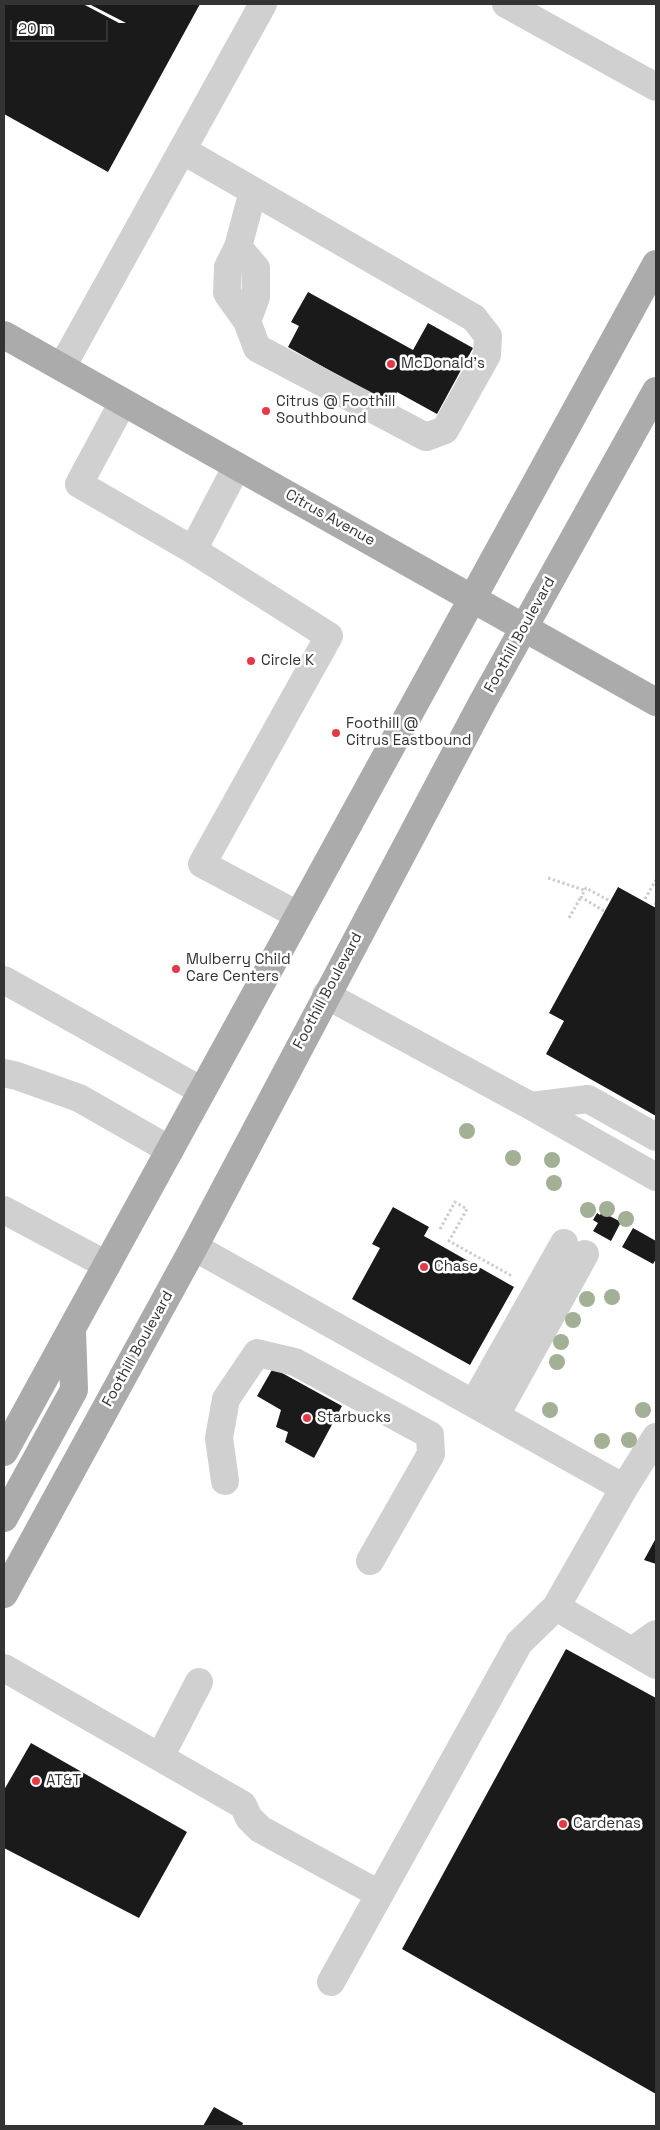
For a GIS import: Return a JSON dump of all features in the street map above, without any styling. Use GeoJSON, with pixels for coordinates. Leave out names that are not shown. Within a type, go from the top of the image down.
{"type":"FeatureCollection","features":[{"type":"Feature","properties":{"kind":"main road"},"geometry":{"type":"LineString","coordinates":[[4,1452],[656,264]]}},
{"type":"Feature","properties":{"kind":"main road","name":"Citrus Avenue"},"geometry":{"type":"LineString","coordinates":[[4,335],[474,597],[656,702]]}},
{"type":"Feature","properties":{"kind":"main road","name":"Foothill Boulevard"},"geometry":{"type":"LineString","coordinates":[[4,1594],[194,1247],[326,995],[524,626],[656,391]]}},
{"type":"Feature","properties":{"kind":"main road"},"geometry":{"type":"LineString","coordinates":[[4,1518],[74,1390],[72,1328]]}},
{"type":"Feature","properties":{"kind":"lane"},"geometry":{"type":"LineString","coordinates":[[62,368],[263,4]]}},
{"type":"Feature","properties":{"kind":"lane"},"geometry":{"type":"LineString","coordinates":[[506,4],[656,87]]}},
{"type":"Feature","properties":{"kind":"lane"},"geometry":{"type":"LineString","coordinates":[[182,150],[474,318],[488,336],[487,355],[445,430],[426,437],[257,348],[247,321],[227,293],[228,267],[238,247],[253,191]]}},
{"type":"Feature","properties":{"kind":"lane"},"geometry":{"type":"LineString","coordinates":[[123,402],[79,484],[193,550],[328,636],[202,864],[298,915]]}},
{"type":"Feature","properties":{"kind":"lane"},"geometry":{"type":"LineString","coordinates":[[193,550],[237,466]]}},
{"type":"Feature","properties":{"kind":"lane"},"geometry":{"type":"LineString","coordinates":[[4,980],[202,1090]]}},
{"type":"Feature","properties":{"kind":"lane"},"geometry":{"type":"LineString","coordinates":[[326,995],[656,1176]]}},
{"type":"Feature","properties":{"kind":"lane"},"geometry":{"type":"LineString","coordinates":[[4,1074],[17,1076],[79,1098],[170,1150]]}},
{"type":"Feature","properties":{"kind":"lane"},"geometry":{"type":"LineString","coordinates":[[531,1106],[588,1099],[656,1136]]}},
{"type":"Feature","properties":{"kind":"lane"},"geometry":{"type":"LineString","coordinates":[[4,1210],[106,1265]]}},
{"type":"Feature","properties":{"kind":"lane"},"geometry":{"type":"LineString","coordinates":[[194,1247],[624,1488]]}},
{"type":"Feature","properties":{"kind":"lane"},"geometry":{"type":"LineString","coordinates":[[485,1409],[574,1248]]}},
{"type":"Feature","properties":{"kind":"lane"},"geometry":{"type":"LineString","coordinates":[[225,1481],[219,1438],[226,1399],[257,1353],[295,1362],[430,1435],[431,1454],[370,1561]]}},
{"type":"Feature","properties":{"kind":"lane"},"geometry":{"type":"LineString","coordinates":[[331,1982],[518,1643],[556,1607],[624,1488],[656,1437]]}},
{"type":"Feature","properties":{"kind":"lane"},"geometry":{"type":"LineString","coordinates":[[556,1607],[656,1665]]}},
{"type":"Feature","properties":{"kind":"lane"},"geometry":{"type":"LineString","coordinates":[[632,1651],[656,1634]]}},
{"type":"Feature","properties":{"kind":"lane"},"geometry":{"type":"LineString","coordinates":[[4,1668],[244,1805],[249,1818],[260,1829],[379,1894]]}},
{"type":"Feature","properties":{"kind":"lane"},"geometry":{"type":"LineString","coordinates":[[160,1757],[199,1682]]}},
{"type":"Feature","properties":{"kind":"path"},"geometry":{"type":"LineString","coordinates":[[548,878],[584,890],[586,888],[610,901]]}},
{"type":"Feature","properties":{"kind":"path"},"geometry":{"type":"LineString","coordinates":[[645,899],[656,880]]}},
{"type":"Feature","properties":{"kind":"path"},"geometry":{"type":"LineString","coordinates":[[569,918],[584,890]]}},
{"type":"Feature","properties":{"kind":"path"},"geometry":{"type":"LineString","coordinates":[[580,898],[604,911]]}},
{"type":"Feature","properties":{"kind":"path"},"geometry":{"type":"LineString","coordinates":[[440,1229],[455,1202],[467,1209],[449,1241],[514,1277]]}},
{"type":"Feature","properties":{"kind":"building"},"geometry":{"type":"Polygon","coordinates":[[[4,4],[83,4],[119,23],[126,23],[89,4],[200,4],[108,172],[4,114],[4,4]]]}},
{"type":"Feature","properties":{"kind":"building","name":"McDonald's"},"geometry":{"type":"Polygon","coordinates":[[[308,292],[413,350],[428,323],[473,348],[437,414],[397,392],[388,409],[343,378],[288,347],[299,326],[291,322],[308,292]]]}},
{"type":"Feature","properties":{"kind":"building"},"geometry":{"type":"Polygon","coordinates":[[[618,887],[656,908],[656,1116],[546,1054],[564,1021],[549,1013],[618,887]]]}},
{"type":"Feature","properties":{"kind":"building","name":"Chase"},"geometry":{"type":"Polygon","coordinates":[[[393,1207],[429,1227],[424,1236],[514,1287],[470,1365],[352,1299],[380,1248],[372,1244],[393,1207]]]}},
{"type":"Feature","properties":{"kind":"building"},"geometry":{"type":"Polygon","coordinates":[[[602,1212],[621,1222],[611,1241],[593,1231],[598,1223],[593,1220],[597,1213],[600,1215],[602,1212]]]}},
{"type":"Feature","properties":{"kind":"building"},"geometry":{"type":"Polygon","coordinates":[[[633,1228],[656,1241],[656,1259],[653,1264],[622,1247],[633,1228]]]}},
{"type":"Feature","properties":{"kind":"building","name":"Starbucks"},"geometry":{"type":"Polygon","coordinates":[[[273,1368],[342,1406],[314,1458],[285,1442],[288,1432],[276,1427],[281,1410],[257,1396],[273,1368]]]}},
{"type":"Feature","properties":{"kind":"building"},"geometry":{"type":"Polygon","coordinates":[[[656,1538],[656,1564],[644,1560],[656,1538]]]}},
{"type":"Feature","properties":{"kind":"building","name":"Cardenas"},"geometry":{"type":"Polygon","coordinates":[[[566,1649],[656,1698],[656,2094],[402,1949],[566,1649]]]}},
{"type":"Feature","properties":{"kind":"building"},"geometry":{"type":"Polygon","coordinates":[[[31,1743],[187,1832],[139,1918],[4,1848],[4,1790],[31,1743]]]}},
{"type":"Feature","properties":{"kind":"building"},"geometry":{"type":"Polygon","coordinates":[[[214,2107],[243,2123],[242,2126],[203,2126],[214,2107]]]}},
{"type":"Feature","properties":{"kind":"place","name":"McDonald's"},"geometry":{"type":"Point","coordinates":[391,364]}},
{"type":"Feature","properties":{"kind":"place","name":"Citrus @ Foothill Southbound"},"geometry":{"type":"Point","coordinates":[266,411]}},
{"type":"Feature","properties":{"kind":"place","name":"Circle K"},"geometry":{"type":"Point","coordinates":[251,661]}},
{"type":"Feature","properties":{"kind":"place","name":"Foothill @ Citrus Eastbound"},"geometry":{"type":"Point","coordinates":[336,733]}},
{"type":"Feature","properties":{"kind":"place","name":"Mulberry Child Care Centers"},"geometry":{"type":"Point","coordinates":[176,969]}},
{"type":"Feature","properties":{"kind":"place","name":"Chase"},"geometry":{"type":"Point","coordinates":[424,1267]}},
{"type":"Feature","properties":{"kind":"place","name":"Starbucks"},"geometry":{"type":"Point","coordinates":[307,1418]}},
{"type":"Feature","properties":{"kind":"place","name":"AT&T"},"geometry":{"type":"Point","coordinates":[36,1781]}},
{"type":"Feature","properties":{"kind":"place","name":"Cardenas"},"geometry":{"type":"Point","coordinates":[563,1824]}}]}
